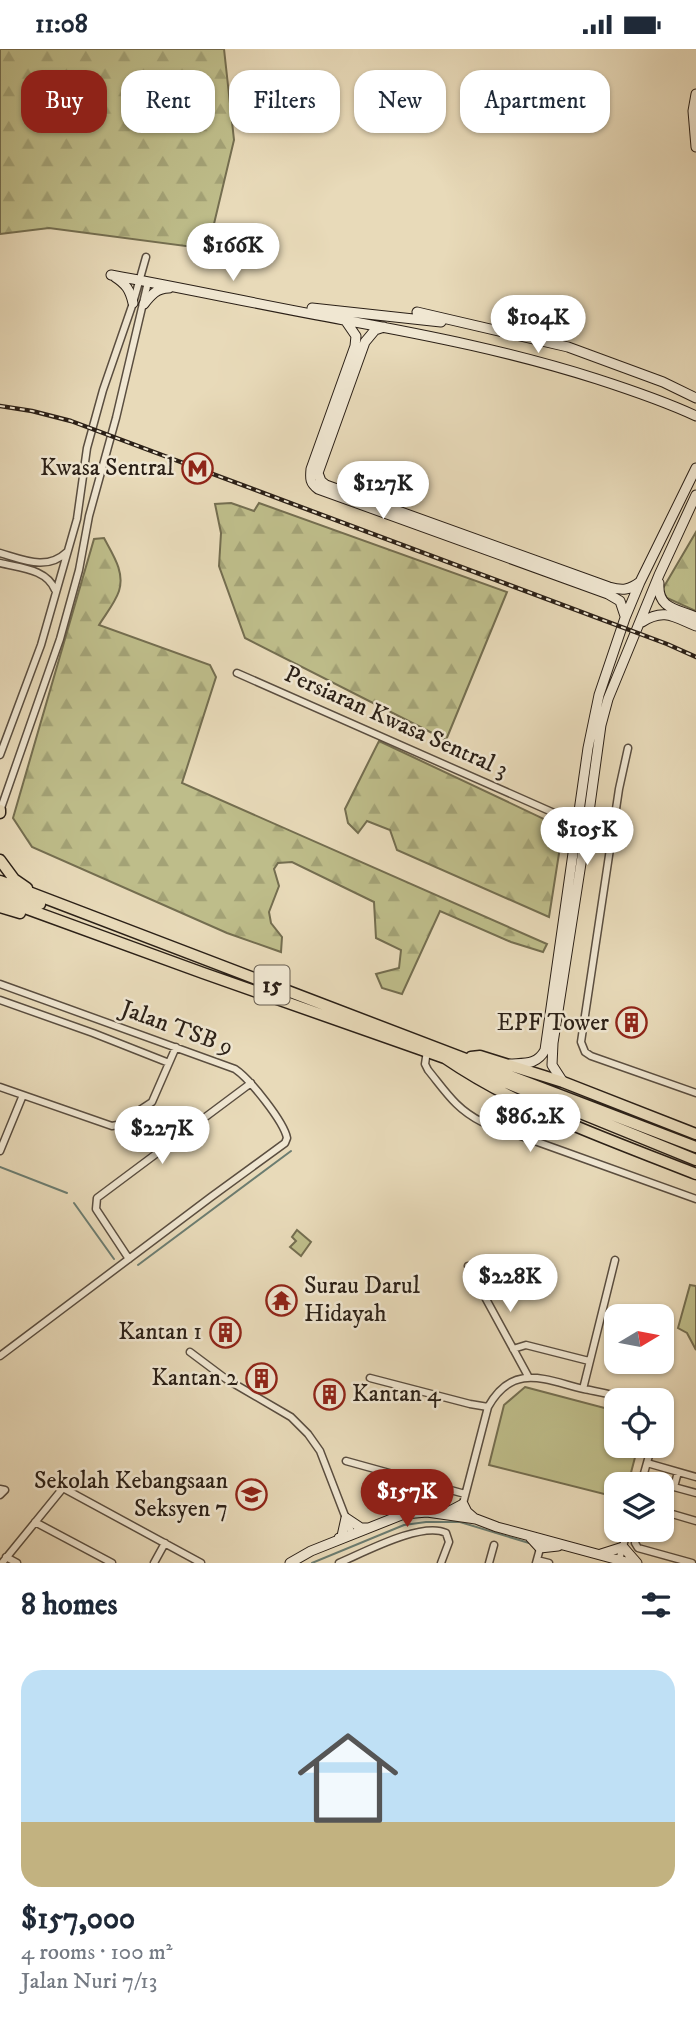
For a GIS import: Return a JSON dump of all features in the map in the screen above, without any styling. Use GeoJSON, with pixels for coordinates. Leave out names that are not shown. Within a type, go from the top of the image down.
{"type":"FeatureCollection","features":[{"type":"Feature","properties":{"kind":"highway"},"geometry":{"type":"LineString","coordinates":[[0,860],[14,879],[42,897]]}},
{"type":"Feature","properties":{"kind":"highway","name":"15"},"geometry":{"type":"LineString","coordinates":[[0,881],[499,1070]]}},
{"type":"Feature","properties":{"kind":"highway"},"geometry":{"type":"LineString","coordinates":[[0,890],[247,984],[253,990]]}},
{"type":"Feature","properties":{"kind":"highway","name":"15"},"geometry":{"type":"LineString","coordinates":[[0,899],[445,1058],[475,1079],[556,1117],[696,1174]]}},
{"type":"Feature","properties":{"kind":"highway"},"geometry":{"type":"LineString","coordinates":[[0,907],[79,932],[89,931]]}},
{"type":"Feature","properties":{"kind":"highway"},"geometry":{"type":"LineString","coordinates":[[445,1058],[564,1082],[696,1134]]}},
{"type":"Feature","properties":{"kind":"highway"},"geometry":{"type":"LineString","coordinates":[[499,1070],[696,1147]]}},
{"type":"Feature","properties":{"kind":"highway"},"geometry":{"type":"LineString","coordinates":[[499,1070],[696,1160]]}},
{"type":"Feature","properties":{"kind":"street"},"geometry":{"type":"LineString","coordinates":[[696,94],[693,111],[696,147]]}},
{"type":"Feature","properties":{"kind":"street"},"geometry":{"type":"LineString","coordinates":[[0,811],[60,639],[79,570],[89,516],[144,304],[145,257]]}},
{"type":"Feature","properties":{"kind":"street"},"geometry":{"type":"LineString","coordinates":[[133,303],[130,290],[111,275],[385,326],[540,361],[656,398],[696,418]]}},
{"type":"Feature","properties":{"kind":"street"},"geometry":{"type":"LineString","coordinates":[[0,755],[41,645],[68,551],[77,519],[88,448],[103,390],[133,303],[144,281]]}},
{"type":"Feature","properties":{"kind":"street"},"geometry":{"type":"LineString","coordinates":[[144,304],[154,292],[164,288],[188,289]]}},
{"type":"Feature","properties":{"kind":"street"},"geometry":{"type":"LineString","coordinates":[[272,305],[466,323]]}},
{"type":"Feature","properties":{"kind":"street"},"geometry":{"type":"LineString","coordinates":[[418,312],[568,347],[663,382],[696,398]]}},
{"type":"Feature","properties":{"kind":"street"},"geometry":{"type":"LineString","coordinates":[[345,320],[356,336],[355,346],[310,478],[316,483],[609,587],[623,590],[640,582]]}},
{"type":"Feature","properties":{"kind":"street"},"geometry":{"type":"LineString","coordinates":[[385,326],[375,330],[365,342],[318,474],[318,489],[608,594],[620,601],[625,618]]}},
{"type":"Feature","properties":{"kind":"street"},"geometry":{"type":"LineString","coordinates":[[663,382],[696,390]]}},
{"type":"Feature","properties":{"kind":"street"},"geometry":{"type":"LineString","coordinates":[[499,1070],[532,1062],[542,1056],[545,1050],[579,824],[585,812],[588,748],[599,695],[640,582],[696,468]]}},
{"type":"Feature","properties":{"kind":"street"},"geometry":{"type":"LineString","coordinates":[[564,1082],[552,1065],[552,1051],[585,812],[601,725],[608,699],[659,575],[696,495]]}},
{"type":"Feature","properties":{"kind":"street"},"geometry":{"type":"LineString","coordinates":[[0,553],[44,562],[59,560],[68,551]]}},
{"type":"Feature","properties":{"kind":"street"},"geometry":{"type":"LineString","coordinates":[[0,563],[41,573],[53,584],[56,592]]}},
{"type":"Feature","properties":{"kind":"street"},"geometry":{"type":"LineString","coordinates":[[659,575],[658,591],[662,601],[696,617]]}},
{"type":"Feature","properties":{"kind":"street"},"geometry":{"type":"LineString","coordinates":[[640,623],[650,617],[664,614],[696,626]]}},
{"type":"Feature","properties":{"kind":"street","name":"Persiaran Kwasa Sentral 3"},"geometry":{"type":"LineString","coordinates":[[237,673],[579,824]]}},
{"type":"Feature","properties":{"kind":"street"},"geometry":{"type":"LineString","coordinates":[[628,748],[615,816],[581,1042],[591,1056],[696,1093]]}},
{"type":"Feature","properties":{"kind":"street"},"geometry":{"type":"LineString","coordinates":[[585,812],[615,816]]}},
{"type":"Feature","properties":{"kind":"street","name":"Jalan TSB 9"},"geometry":{"type":"LineString","coordinates":[[0,984],[235,1069],[243,1074],[287,1134],[285,1143],[0,1356]]}},
{"type":"Feature","properties":{"kind":"street"},"geometry":{"type":"LineString","coordinates":[[0,1000],[169,1063]]}},
{"type":"Feature","properties":{"kind":"street"},"geometry":{"type":"LineString","coordinates":[[0,1087],[112,1126],[117,1125],[150,1105],[176,1047]]}},
{"type":"Feature","properties":{"kind":"street"},"geometry":{"type":"LineString","coordinates":[[427,1051],[425,1064],[428,1070],[458,1107],[468,1115],[696,1199]]}},
{"type":"Feature","properties":{"kind":"street"},"geometry":{"type":"LineString","coordinates":[[129,1259],[96,1209],[97,1198],[250,1083]]}},
{"type":"Feature","properties":{"kind":"street"},"geometry":{"type":"LineString","coordinates":[[0,1151],[23,1095]]}},
{"type":"Feature","properties":{"kind":"street"},"geometry":{"type":"LineString","coordinates":[[583,1389],[615,1260]]}},
{"type":"Feature","properties":{"kind":"street"},"geometry":{"type":"LineString","coordinates":[[468,1266],[528,1376]]}},
{"type":"Feature","properties":{"kind":"street"},"geometry":{"type":"LineString","coordinates":[[513,1349],[526,1345],[589,1361]]}},
{"type":"Feature","properties":{"kind":"street"},"geometry":{"type":"LineString","coordinates":[[190,1352],[226,1379],[291,1417],[308,1434],[320,1451],[352,1534]]}},
{"type":"Feature","properties":{"kind":"street"},"geometry":{"type":"LineString","coordinates":[[460,1515],[488,1407],[506,1386],[528,1376],[604,1394]]}},
{"type":"Feature","properties":{"kind":"street"},"geometry":{"type":"LineString","coordinates":[[370,1378],[488,1407]]}},
{"type":"Feature","properties":{"kind":"street"},"geometry":{"type":"LineString","coordinates":[[645,1472],[649,1458]]}},
{"type":"Feature","properties":{"kind":"street"},"geometry":{"type":"LineString","coordinates":[[346,1461],[464,1499]]}},
{"type":"Feature","properties":{"kind":"street"},"geometry":{"type":"LineString","coordinates":[[648,1463],[696,1477]]}},
{"type":"Feature","properties":{"kind":"street"},"geometry":{"type":"LineString","coordinates":[[678,1472],[674,1487],[696,1493]]}},
{"type":"Feature","properties":{"kind":"street"},"geometry":{"type":"LineString","coordinates":[[17,1563],[4,1560],[63,1488],[201,1563]]}},
{"type":"Feature","properties":{"kind":"street"},"geometry":{"type":"LineString","coordinates":[[445,1514],[454,1510],[464,1499]]}},
{"type":"Feature","properties":{"kind":"street"},"geometry":{"type":"LineString","coordinates":[[464,1499],[467,1512],[475,1519]]}},
{"type":"Feature","properties":{"kind":"street"},"geometry":{"type":"LineString","coordinates":[[290,1563],[311,1551],[404,1514],[428,1512],[460,1515],[527,1535],[541,1544],[568,1546],[630,1563]]}},
{"type":"Feature","properties":{"kind":"street"},"geometry":{"type":"LineString","coordinates":[[674,1515],[696,1521]]}},
{"type":"Feature","properties":{"kind":"street"},"geometry":{"type":"LineString","coordinates":[[346,1518],[361,1528],[367,1528]]}},
{"type":"Feature","properties":{"kind":"street"},"geometry":{"type":"LineString","coordinates":[[338,1540],[342,1536],[346,1518]]}},
{"type":"Feature","properties":{"kind":"street"},"geometry":{"type":"LineString","coordinates":[[35,1522],[108,1562]]}},
{"type":"Feature","properties":{"kind":"street"},"geometry":{"type":"LineString","coordinates":[[339,1563],[427,1530],[446,1533],[449,1542],[441,1563]]}},
{"type":"Feature","properties":{"kind":"street"},"geometry":{"type":"LineString","coordinates":[[619,1560],[624,1542]]}},
{"type":"Feature","properties":{"kind":"street"},"geometry":{"type":"LineString","coordinates":[[635,1542],[638,1548],[692,1563]]}},
{"type":"Feature","properties":{"kind":"street"},"geometry":{"type":"LineString","coordinates":[[154,1563],[165,1543]]}},
{"type":"Feature","properties":{"kind":"street"},"geometry":{"type":"LineString","coordinates":[[541,1544],[537,1561],[549,1563]]}},
{"type":"Feature","properties":{"kind":"street"},"geometry":{"type":"LineString","coordinates":[[489,1563],[494,1545]]}},
{"type":"Feature","properties":{"kind":"street"},"geometry":{"type":"LineString","coordinates":[[598,1554],[623,1547]]}},
{"type":"Feature","properties":{"kind":"street"},"geometry":{"type":"LineString","coordinates":[[623,1547],[637,1563]]}},
{"type":"Feature","properties":{"kind":"green space"},"geometry":{"type":"Polygon","coordinates":[[[0,49],[224,49],[229,94],[229,133],[233,133],[234,140],[208,249],[49,228],[0,234],[0,49]]]}},
{"type":"Feature","properties":{"kind":"green space"},"geometry":{"type":"Polygon","coordinates":[[[231,503],[254,511],[259,503],[507,592],[446,740],[245,638],[219,566],[221,533],[215,504],[231,503]]]}},
{"type":"Feature","properties":{"kind":"green space"},"geometry":{"type":"Polygon","coordinates":[[[696,532],[696,611],[667,598],[662,590],[696,532]]]}},
{"type":"Feature","properties":{"kind":"green space"},"geometry":{"type":"Polygon","coordinates":[[[104,538],[117,564],[120,584],[115,600],[99,625],[210,665],[216,677],[182,783],[547,944],[543,952],[511,942],[440,911],[402,994],[382,988],[376,974],[399,968],[401,950],[376,938],[374,902],[292,862],[278,863],[274,869],[279,886],[269,912],[271,923],[282,937],[281,952],[227,933],[32,847],[13,818],[94,539],[104,538]]]}},
{"type":"Feature","properties":{"kind":"green space"},"geometry":{"type":"Polygon","coordinates":[[[379,741],[563,828],[549,917],[397,850],[390,830],[367,821],[358,833],[348,823],[345,809],[379,741]]]}},
{"type":"Feature","properties":{"kind":"green space"},"geometry":{"type":"Polygon","coordinates":[[[297,1230],[311,1242],[301,1256],[290,1247],[296,1241],[292,1237],[297,1230]]]}},
{"type":"Feature","properties":{"kind":"green space"},"geometry":{"type":"Polygon","coordinates":[[[690,1285],[696,1286],[696,1350],[687,1333],[678,1328],[690,1285]]]}},
{"type":"Feature","properties":{"kind":"green space"},"geometry":{"type":"Polygon","coordinates":[[[525,1387],[604,1408],[604,1458],[635,1458],[631,1472],[604,1472],[604,1494],[489,1465],[504,1405],[525,1387]]]}},
{"type":"Feature","properties":{"kind":"waterway"},"geometry":{"type":"LineString","coordinates":[[138,1265],[291,1151]]}},
{"type":"Feature","properties":{"kind":"waterway"},"geometry":{"type":"LineString","coordinates":[[0,1167],[67,1193]]}},
{"type":"Feature","properties":{"kind":"waterway"},"geometry":{"type":"LineString","coordinates":[[74,1203],[114,1259]]}},
{"type":"Feature","properties":{"kind":"waterway"},"geometry":{"type":"LineString","coordinates":[[312,1563],[404,1525],[426,1522],[460,1522],[529,1543]]}},
{"type":"Feature","properties":{"kind":"railway"},"geometry":{"type":"LineString","coordinates":[[0,406],[71,421],[696,657]]}},
{"type":"Feature","properties":{"kind":"place","name":"Kwasa Sentral"},"geometry":{"type":"Point","coordinates":[197,468]}},
{"type":"Feature","properties":{"kind":"place","name":"EPF Tower"},"geometry":{"type":"Point","coordinates":[632,1023]}},
{"type":"Feature","properties":{"kind":"place","name":"Surau Darul Hidayah"},"geometry":{"type":"Point","coordinates":[281,1300]}},
{"type":"Feature","properties":{"kind":"place","name":"Kantan 1"},"geometry":{"type":"Point","coordinates":[225,1332]}},
{"type":"Feature","properties":{"kind":"place","name":"Kantan 2"},"geometry":{"type":"Point","coordinates":[261,1378]}},
{"type":"Feature","properties":{"kind":"place","name":"Kantan 4"},"geometry":{"type":"Point","coordinates":[329,1394]}},
{"type":"Feature","properties":{"kind":"place","name":"Sekolah Kebangsaan Seksyen 7"},"geometry":{"type":"Point","coordinates":[251,1495]}}]}
